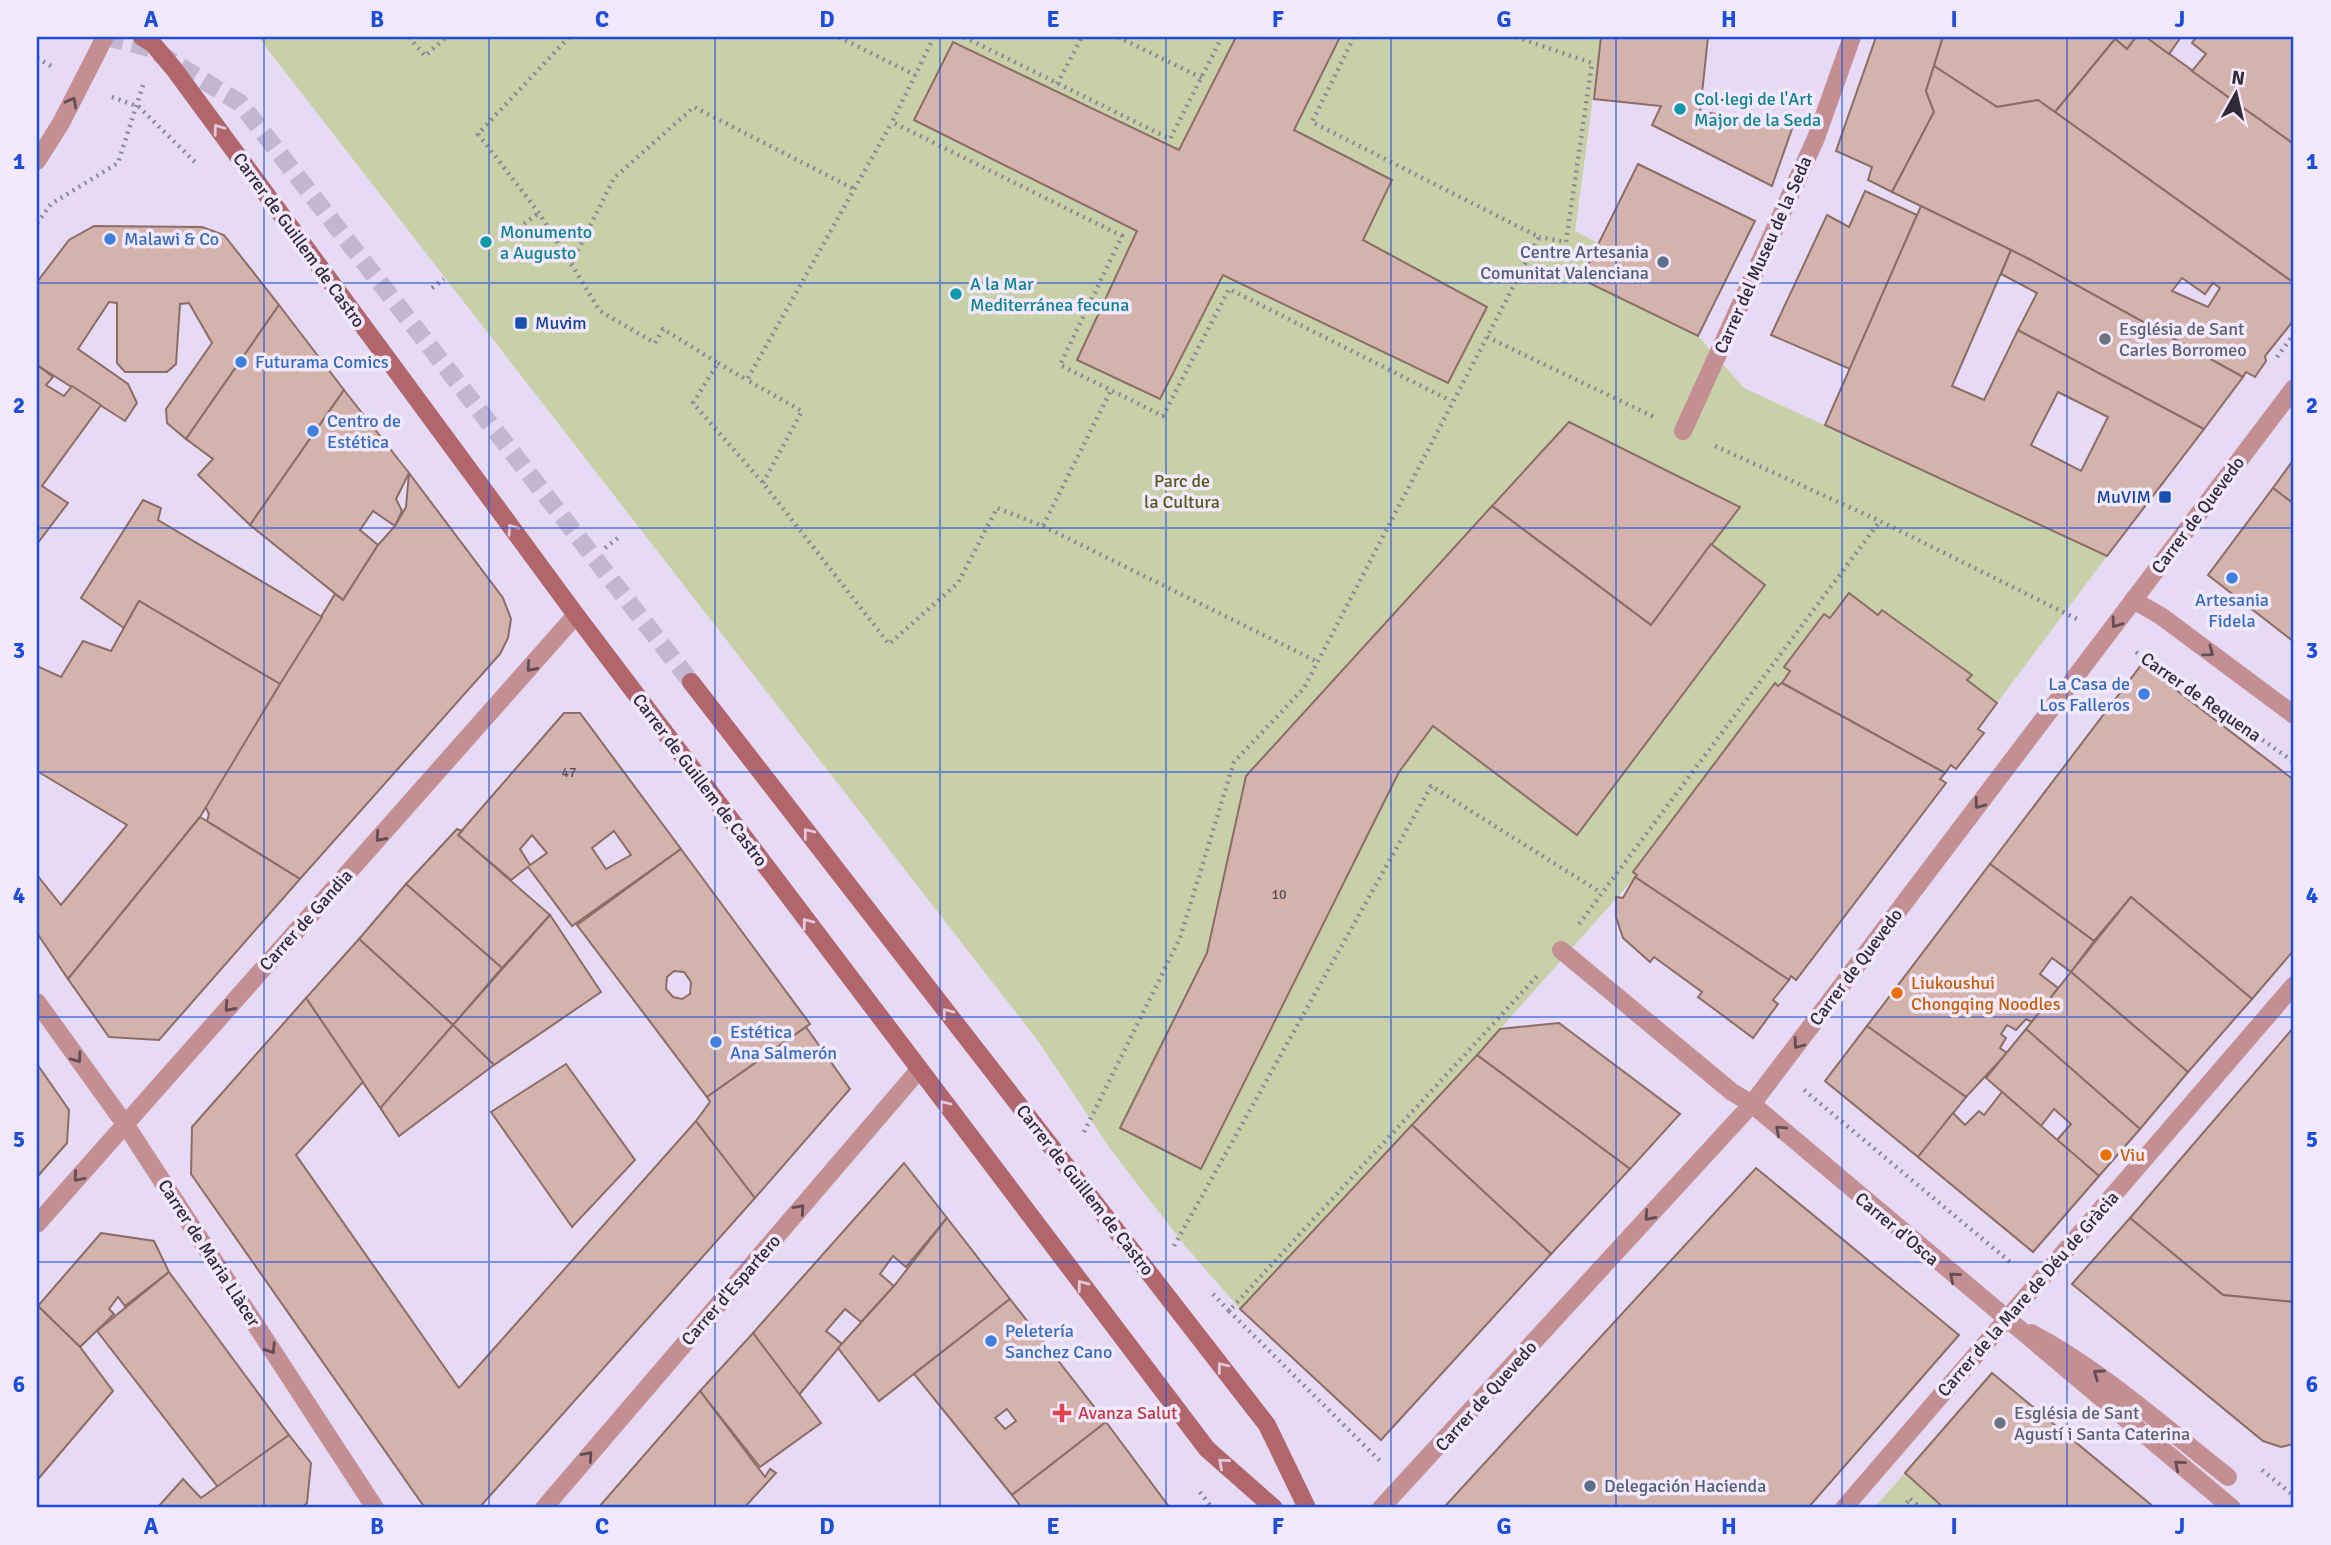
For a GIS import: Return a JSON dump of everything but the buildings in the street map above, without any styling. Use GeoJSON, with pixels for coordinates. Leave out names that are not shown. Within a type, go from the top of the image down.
{"type":"FeatureCollection","features":[{"type":"Feature","properties":{"kind":"main road","name":"Carrer de Guillem de Castro"},"geometry":{"type":"LineString","coordinates":[[142,37],[153,44],[174,69],[576,615],[918,1071],[1207,1449],[1275,1508]]}},
{"type":"Feature","properties":{"kind":"main road","name":"Carrer de Guillem de Castro"},"geometry":{"type":"LineString","coordinates":[[691,682],[1268,1425],[1307,1508]]}},
{"type":"Feature","properties":{"kind":"street"},"geometry":{"type":"LineString","coordinates":[[37,161],[61,123],[105,37]]}},
{"type":"Feature","properties":{"kind":"street","name":"Carrer del Museu de la Seda"},"geometry":{"type":"LineString","coordinates":[[1683,431],[1816,138],[1852,37]]}},
{"type":"Feature","properties":{"kind":"street","name":"Carrer de Quevedo"},"geometry":{"type":"LineString","coordinates":[[1381,1508],[1752,1104],[2292,390]]}},
{"type":"Feature","properties":{"kind":"street"},"geometry":{"type":"LineString","coordinates":[[2133,600],[2161,616],[2294,715]]}},
{"type":"Feature","properties":{"kind":"street","name":"Carrer de Gandia"},"geometry":{"type":"LineString","coordinates":[[37,1224],[576,615]]}},
{"type":"Feature","properties":{"kind":"street","name":"Carrer d'Osca"},"geometry":{"type":"LineString","coordinates":[[1561,950],[1732,1092],[1752,1104],[2006,1321],[2232,1508]]}},
{"type":"Feature","properties":{"kind":"street","name":"Carrer de la Mare de Déu de Gràcia"},"geometry":{"type":"LineString","coordinates":[[1844,1508],[2294,985]]}},
{"type":"Feature","properties":{"kind":"street","name":"Carrer de Maria Llàcer"},"geometry":{"type":"LineString","coordinates":[[37,1002],[125,1124],[375,1508]]}},
{"type":"Feature","properties":{"kind":"street","name":"Carrer d'Espartero"},"geometry":{"type":"LineString","coordinates":[[544,1508],[918,1071]]}},
{"type":"Feature","properties":{"kind":"street"},"geometry":{"type":"LineString","coordinates":[[2006,1321],[2066,1352],[2228,1477]]}},
{"type":"Feature","properties":{"kind":"path"},"geometry":{"type":"LineString","coordinates":[[409,37],[425,56],[446,37]]}},
{"type":"Feature","properties":{"kind":"path"},"geometry":{"type":"LineString","coordinates":[[569,37],[478,134],[539,213],[600,311],[655,343],[663,329],[802,411],[763,483]]}},
{"type":"Feature","properties":{"kind":"path"},"geometry":{"type":"LineString","coordinates":[[839,37],[915,75]]}},
{"type":"Feature","properties":{"kind":"path"},"geometry":{"type":"LineString","coordinates":[[747,380],[892,122],[934,37]]}},
{"type":"Feature","properties":{"kind":"path"},"geometry":{"type":"LineString","coordinates":[[964,37],[1170,139],[1222,37]]}},
{"type":"Feature","properties":{"kind":"path"},"geometry":{"type":"LineString","coordinates":[[1057,84],[1082,37]]}},
{"type":"Feature","properties":{"kind":"path"},"geometry":{"type":"LineString","coordinates":[[1118,37],[1202,78]]}},
{"type":"Feature","properties":{"kind":"path"},"geometry":{"type":"LineString","coordinates":[[1354,37],[1312,122],[1539,237],[1566,242],[1592,64],[1516,37]]}},
{"type":"Feature","properties":{"kind":"path"},"geometry":{"type":"LineString","coordinates":[[37,58],[52,67]]}},
{"type":"Feature","properties":{"kind":"path"},"geometry":{"type":"LineString","coordinates":[[37,223],[51,204],[118,163],[143,89]]}},
{"type":"Feature","properties":{"kind":"path"},"geometry":{"type":"LineString","coordinates":[[108,96],[139,107]]}},
{"type":"Feature","properties":{"kind":"path"},"geometry":{"type":"LineString","coordinates":[[571,264],[614,177],[694,107],[854,189]]}},
{"type":"Feature","properties":{"kind":"path"},"geometry":{"type":"LineString","coordinates":[[892,122],[1122,236],[1060,365],[1110,392],[1163,416],[1229,289],[1451,401]]}},
{"type":"Feature","properties":{"kind":"path"},"geometry":{"type":"LineString","coordinates":[[524,224],[539,213]]}},
{"type":"Feature","properties":{"kind":"path"},"geometry":{"type":"LineString","coordinates":[[1091,1144],[1083,1134],[1180,938],[1234,762],[1304,688],[1451,401],[1539,237]]}},
{"type":"Feature","properties":{"kind":"path"},"geometry":{"type":"LineString","coordinates":[[432,288],[444,279]]}},
{"type":"Feature","properties":{"kind":"path","name":"Carrer de Requena"},"geometry":{"type":"LineString","coordinates":[[1487,337],[1880,521],[2134,650],[2294,762]]}},
{"type":"Feature","properties":{"kind":"path"},"geometry":{"type":"LineString","coordinates":[[718,363],[693,403],[763,483],[889,643],[958,583],[997,508],[1043,527],[1316,661]]}},
{"type":"Feature","properties":{"kind":"path"},"geometry":{"type":"LineString","coordinates":[[1043,527],[1110,392]]}},
{"type":"Feature","properties":{"kind":"path"},"geometry":{"type":"LineString","coordinates":[[1229,1311],[1561,950],[1600,892],[1880,521]]}},
{"type":"Feature","properties":{"kind":"path"},"geometry":{"type":"LineString","coordinates":[[605,548],[618,538]]}},
{"type":"Feature","properties":{"kind":"path"},"geometry":{"type":"LineString","coordinates":[[1173,1248],[1431,786],[1600,892]]}},
{"type":"Feature","properties":{"kind":"path"},"geometry":{"type":"LineString","coordinates":[[1165,1237],[1181,1257]]}},
{"type":"Feature","properties":{"kind":"path"},"geometry":{"type":"LineString","coordinates":[[1205,1284],[1402,1487]]}},
{"type":"Feature","properties":{"kind":"path"},"geometry":{"type":"LineString","coordinates":[[1902,1508],[1910,1499]]}},
{"type":"Feature","properties":{"kind":"path"},"geometry":{"type":"LineString","coordinates":[[1910,1499],[1911,1508]]}},
{"type":"Feature","properties":{"kind":"path"},"geometry":{"type":"LineString","coordinates":[[1910,1499],[1921,1508]]}},
{"type":"Feature","properties":{"kind":"green space","name":"Parc de la Cultura"},"geometry":{"type":"Polygon","coordinates":[[[258,37],[1595,37],[1601,39],[1575,231],[1599,244],[1581,279],[1698,336],[1744,388],[2107,556],[1997,703],[1967,680],[1971,674],[1883,610],[1878,615],[1849,594],[1830,618],[1824,614],[1785,667],[1790,671],[1778,686],[1775,684],[1637,875],[1477,1055],[1240,1309],[1186,1247],[1111,1150],[1038,1041],[258,37]]]}},
{"type":"Feature","properties":{"kind":"green space"},"geometry":{"type":"Polygon","coordinates":[[[1905,1473],[1944,1508],[1874,1508],[1905,1473]]]}},
{"type":"Feature","properties":{"kind":"tunnel"},"geometry":{"type":"LineString","coordinates":[[106,37],[150,48],[240,103],[691,682]]}},
{"type":"Feature","properties":{"kind":"place","name":"Col·legi de l'Art Major de la Seda"},"geometry":{"type":"Point","coordinates":[1680,109]}},
{"type":"Feature","properties":{"kind":"place","name":"Malawi & Co"},"geometry":{"type":"Point","coordinates":[110,239]}},
{"type":"Feature","properties":{"kind":"place","name":"Monumento a Augusto"},"geometry":{"type":"Point","coordinates":[486,242]}},
{"type":"Feature","properties":{"kind":"place","name":"Centre Artesania Comunitat Valenciana"},"geometry":{"type":"Point","coordinates":[1663,262]}},
{"type":"Feature","properties":{"kind":"place","name":"A la Mar Mediterránea fecuna"},"geometry":{"type":"Point","coordinates":[956,294]}},
{"type":"Feature","properties":{"kind":"place","name":"Muvim"},"geometry":{"type":"Point","coordinates":[521,323]}},
{"type":"Feature","properties":{"kind":"place","name":"Església de Sant Carles Borromeo"},"geometry":{"type":"Point","coordinates":[2105,339]}},
{"type":"Feature","properties":{"kind":"place","name":"Futurama Comics"},"geometry":{"type":"Point","coordinates":[241,362]}},
{"type":"Feature","properties":{"kind":"place","name":"Centro de Estética"},"geometry":{"type":"Point","coordinates":[313,431]}},
{"type":"Feature","properties":{"kind":"place","name":"MuVIM"},"geometry":{"type":"Point","coordinates":[2165,497]}},
{"type":"Feature","properties":{"kind":"place","name":"Artesania Fidela"},"geometry":{"type":"Point","coordinates":[2232,578]}},
{"type":"Feature","properties":{"kind":"place","name":"La Casa de Los Falleros"},"geometry":{"type":"Point","coordinates":[2144,694]}},
{"type":"Feature","properties":{"kind":"place","name":"Liukoushui Chongqing Noodles"},"geometry":{"type":"Point","coordinates":[1897,993]}},
{"type":"Feature","properties":{"kind":"place","name":"Estética Ana Salmerón"},"geometry":{"type":"Point","coordinates":[716,1042]}},
{"type":"Feature","properties":{"kind":"place","name":"Viu"},"geometry":{"type":"Point","coordinates":[2106,1155]}},
{"type":"Feature","properties":{"kind":"place","name":"Peletería Sanchez Cano"},"geometry":{"type":"Point","coordinates":[991,1341]}},
{"type":"Feature","properties":{"kind":"place","name":"Avanza Salut"},"geometry":{"type":"Point","coordinates":[1062,1413]}},
{"type":"Feature","properties":{"kind":"place","name":"Església de Sant Agustí i Santa Caterina"},"geometry":{"type":"Point","coordinates":[2000,1423]}},
{"type":"Feature","properties":{"kind":"place","name":"Delegación Hacienda"},"geometry":{"type":"Point","coordinates":[1590,1486]}}]}
